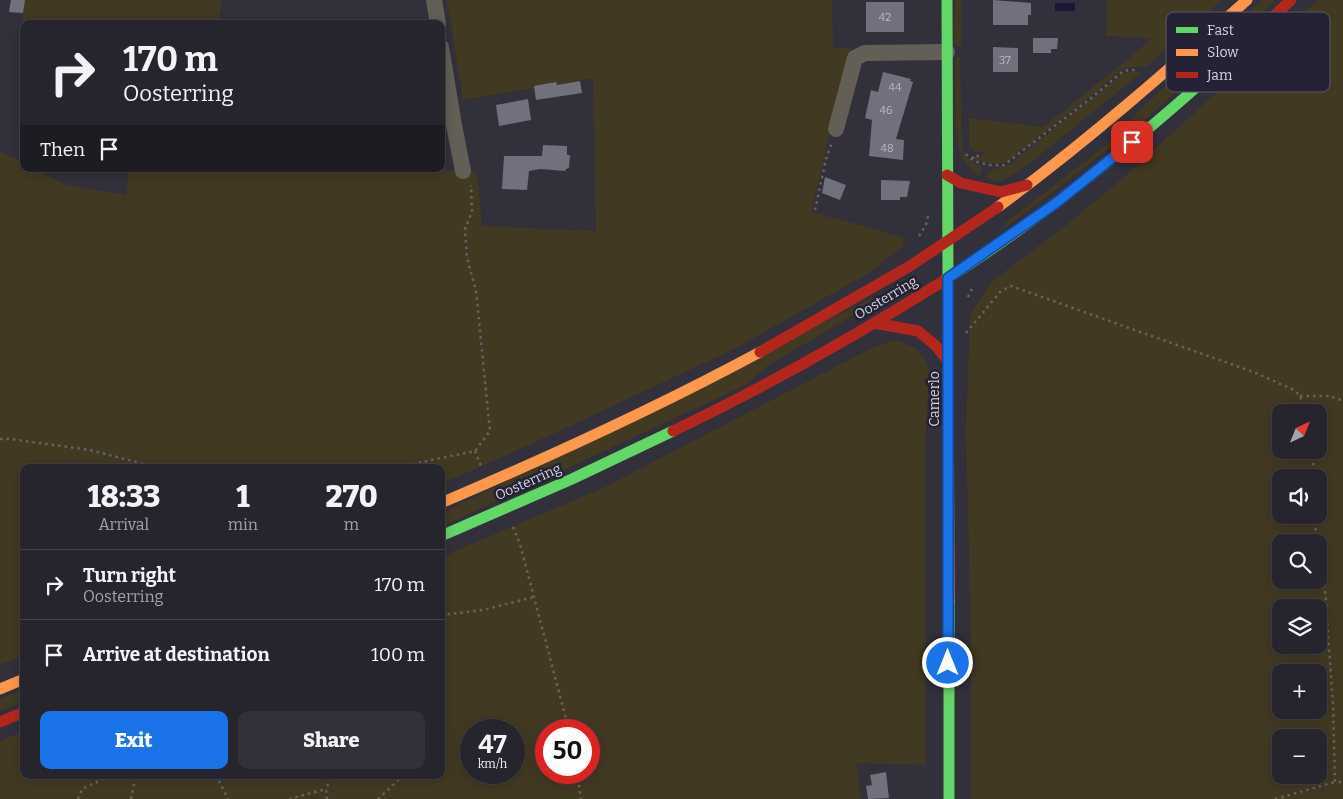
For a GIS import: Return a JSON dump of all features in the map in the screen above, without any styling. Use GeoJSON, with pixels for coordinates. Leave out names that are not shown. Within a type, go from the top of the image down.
{"type":"FeatureCollection","features":[{"type":"Feature","properties":{"kind":"main road","name":"Camerlo"},"geometry":{"type":"LineString","coordinates":[[947,0],[949,799]]}},
{"type":"Feature","properties":{"kind":"main road","name":"Oosterring"},"geometry":{"type":"LineString","coordinates":[[1234,12],[1247,0]]}},
{"type":"Feature","properties":{"kind":"main road","name":"Oosterring"},"geometry":{"type":"LineString","coordinates":[[1278,12],[1291,0]]}},
{"type":"Feature","properties":{"kind":"main road","name":"Oosterring"},"geometry":{"type":"LineString","coordinates":[[445,501],[517,471],[704,383],[757,356],[861,296],[948,241],[1029,184],[1064,158],[1166,73]]}},
{"type":"Feature","properties":{"kind":"main road","name":"Oosterring"},"geometry":{"type":"LineString","coordinates":[[445,534],[523,501],[691,423],[783,376],[874,323],[948,278],[1056,203],[1192,92]]}},
{"type":"Feature","properties":{"kind":"main road"},"geometry":{"type":"LineString","coordinates":[[947,175],[961,183],[1001,192],[1029,184]]}},
{"type":"Feature","properties":{"kind":"main road"},"geometry":{"type":"LineString","coordinates":[[874,323],[918,331],[935,345],[949,362]]}},
{"type":"Feature","properties":{"kind":"main road"},"geometry":{"type":"LineString","coordinates":[[0,689],[20,681]]}},
{"type":"Feature","properties":{"kind":"main road"},"geometry":{"type":"LineString","coordinates":[[0,722],[20,714]]}},
{"type":"Feature","properties":{"kind":"street"},"geometry":{"type":"LineString","coordinates":[[434,0],[437,20]]}},
{"type":"Feature","properties":{"kind":"street"},"geometry":{"type":"LineString","coordinates":[[836,129],[855,58],[865,53],[947,52]]}},
{"type":"Feature","properties":{"kind":"street"},"geometry":{"type":"LineString","coordinates":[[445,71],[463,171]]}},
{"type":"Feature","properties":{"kind":"path"},"geometry":{"type":"LineString","coordinates":[[988,165],[1004,165],[1121,73],[1128,70],[1140,70]]}},
{"type":"Feature","properties":{"kind":"path"},"geometry":{"type":"LineString","coordinates":[[815,210],[826,159],[836,129]]}},
{"type":"Feature","properties":{"kind":"path"},"geometry":{"type":"LineString","coordinates":[[973,159],[973,156],[982,156]]}},
{"type":"Feature","properties":{"kind":"path"},"geometry":{"type":"LineString","coordinates":[[412,464],[475,451],[490,431],[476,291],[467,258],[465,229],[472,212],[470,181],[463,171]]}},
{"type":"Feature","properties":{"kind":"path"},"geometry":{"type":"LineString","coordinates":[[918,237],[926,225],[930,212]]}},
{"type":"Feature","properties":{"kind":"path"},"geometry":{"type":"LineString","coordinates":[[963,336],[1001,291],[1011,286],[1256,373],[1294,390],[1300,396],[1302,404]]}},
{"type":"Feature","properties":{"kind":"path"},"geometry":{"type":"LineString","coordinates":[[1300,396],[1330,396],[1343,401]]}},
{"type":"Feature","properties":{"kind":"path"},"geometry":{"type":"LineString","coordinates":[[0,439],[90,450],[144,464]]}},
{"type":"Feature","properties":{"kind":"path"},"geometry":{"type":"LineString","coordinates":[[475,451],[482,469]]}},
{"type":"Feature","properties":{"kind":"path"},"geometry":{"type":"LineString","coordinates":[[511,524],[520,544],[566,719]]}},
{"type":"Feature","properties":{"kind":"path"},"geometry":{"type":"LineString","coordinates":[[1315,524],[1316,536],[1322,546],[1333,705],[1335,782]]}},
{"type":"Feature","properties":{"kind":"path"},"geometry":{"type":"LineString","coordinates":[[445,615],[483,610],[534,597]]}},
{"type":"Feature","properties":{"kind":"path"},"geometry":{"type":"LineString","coordinates":[[78,799],[82,789],[103,779]]}},
{"type":"Feature","properties":{"kind":"path"},"geometry":{"type":"LineString","coordinates":[[131,799],[135,779]]}},
{"type":"Feature","properties":{"kind":"path"},"geometry":{"type":"LineString","coordinates":[[218,779],[228,799]]}},
{"type":"Feature","properties":{"kind":"path"},"geometry":{"type":"LineString","coordinates":[[327,799],[326,789],[330,779]]}},
{"type":"Feature","properties":{"kind":"path"},"geometry":{"type":"LineString","coordinates":[[378,799],[400,779]]}},
{"type":"Feature","properties":{"kind":"path"},"geometry":{"type":"LineString","coordinates":[[1275,799],[1335,782],[1343,782]]}},
{"type":"Feature","properties":{"kind":"path"},"geometry":{"type":"LineString","coordinates":[[579,784],[581,799]]}},
{"type":"Feature","properties":{"kind":"path"},"geometry":{"type":"LineString","coordinates":[[289,799],[326,789]]}},
{"type":"Feature","properties":{"kind":"shaded area"},"geometry":{"type":"Polygon","coordinates":[[[25,0],[221,0],[219,20],[21,20],[25,0]]]}},
{"type":"Feature","properties":{"kind":"shaded area"},"geometry":{"type":"Polygon","coordinates":[[[447,0],[832,0],[833,48],[852,48],[833,117],[812,212],[903,237],[904,245],[869,273],[736,348],[445,482],[445,464],[20,464],[20,657],[0,665],[0,151],[20,161],[20,172],[40,172],[68,186],[126,195],[129,172],[445,172],[445,170],[477,172],[482,226],[596,231],[593,78],[463,100],[447,0]]]}},
{"type":"Feature","properties":{"kind":"shaded area"},"geometry":{"type":"Polygon","coordinates":[[[955,0],[961,0],[961,47],[954,44],[955,0]]]}},
{"type":"Feature","properties":{"kind":"shaded area"},"geometry":{"type":"Polygon","coordinates":[[[1107,0],[1222,0],[1208,12],[1166,12],[1166,49],[1147,66],[1126,68],[1119,72],[1085,101],[1006,162],[994,164],[974,159],[974,157],[983,156],[983,152],[975,152],[969,147],[969,118],[1043,127],[1152,38],[1106,36],[1107,0]]]}},
{"type":"Feature","properties":{"kind":"shaded area"},"geometry":{"type":"Polygon","coordinates":[[[1262,0],[1275,0],[1262,12],[1249,12],[1262,0]]]}},
{"type":"Feature","properties":{"kind":"shaded area"},"geometry":{"type":"Polygon","coordinates":[[[1318,0],[1343,0],[1343,799],[971,799],[971,635],[966,434],[970,315],[992,281],[1069,223],[1123,178],[1217,92],[1330,92],[1330,12],[1305,12],[1318,0]]]}},
{"type":"Feature","properties":{"kind":"shaded area"},"geometry":{"type":"Polygon","coordinates":[[[1055,3],[1075,3],[1075,11],[1055,11],[1055,3]]]}},
{"type":"Feature","properties":{"kind":"shaded area"},"geometry":{"type":"Polygon","coordinates":[[[960,56],[962,152],[971,162],[980,165],[982,168],[980,176],[971,168],[960,152],[956,132],[956,58],[960,56]]]}},
{"type":"Feature","properties":{"kind":"shaded area"},"geometry":{"type":"Polygon","coordinates":[[[1128,72],[1142,72],[1034,160],[999,182],[986,178],[987,173],[1010,164],[1121,75],[1128,72]]]}},
{"type":"Feature","properties":{"kind":"shaded area"},"geometry":{"type":"Polygon","coordinates":[[[1166,86],[1166,92],[1176,92],[1142,123],[1007,227],[1004,224],[1106,145],[1166,86]]]}},
{"type":"Feature","properties":{"kind":"shaded area"},"geometry":{"type":"Polygon","coordinates":[[[878,295],[881,299],[767,366],[748,384],[445,525],[445,512],[878,295]]]}},
{"type":"Feature","properties":{"kind":"shaded area"},"geometry":{"type":"Polygon","coordinates":[[[896,340],[908,345],[921,353],[929,370],[925,455],[926,765],[856,763],[861,799],[0,799],[0,741],[20,733],[20,779],[445,779],[445,555],[603,488],[876,346],[896,340]]]}},
{"type":"Feature","properties":{"kind":"shaded area"},"geometry":{"type":"Polygon","coordinates":[[[20,691],[20,703],[0,711],[0,699],[20,691]]]}},
{"type":"Feature","properties":{"kind":"building"},"geometry":{"type":"Polygon","coordinates":[[[11,0],[25,0],[23,13],[9,12],[11,0]]]}},
{"type":"Feature","properties":{"kind":"building"},"geometry":{"type":"Polygon","coordinates":[[[993,0],[1031,3],[1031,15],[1028,15],[1028,25],[993,25],[993,0]]]}},
{"type":"Feature","properties":{"kind":"building"},"geometry":{"type":"Polygon","coordinates":[[[866,2],[904,2],[904,32],[866,32],[866,2]]]}},
{"type":"Feature","properties":{"kind":"building"},"geometry":{"type":"Polygon","coordinates":[[[1033,38],[1058,38],[1057,49],[1051,49],[1051,53],[1033,53],[1033,38]]]}},
{"type":"Feature","properties":{"kind":"building"},"geometry":{"type":"Polygon","coordinates":[[[993,47],[1018,48],[1018,72],[993,72],[993,47]]]}},
{"type":"Feature","properties":{"kind":"building"},"geometry":{"type":"Polygon","coordinates":[[[883,72],[911,79],[910,81],[913,82],[896,139],[904,140],[903,160],[869,156],[872,120],[865,118],[871,90],[878,92],[883,72]]]}},
{"type":"Feature","properties":{"kind":"building"},"geometry":{"type":"Polygon","coordinates":[[[580,81],[582,93],[536,100],[534,86],[556,82],[557,85],[580,81]]]}},
{"type":"Feature","properties":{"kind":"building"},"geometry":{"type":"Polygon","coordinates":[[[528,99],[531,120],[499,126],[496,105],[528,99]]]}},
{"type":"Feature","properties":{"kind":"building"},"geometry":{"type":"Polygon","coordinates":[[[543,145],[567,146],[567,155],[570,155],[569,168],[565,171],[540,169],[529,171],[527,190],[502,189],[504,156],[542,156],[543,145]]]}},
{"type":"Feature","properties":{"kind":"building"},"geometry":{"type":"Polygon","coordinates":[[[825,177],[846,185],[840,200],[822,193],[825,177]]]}},
{"type":"Feature","properties":{"kind":"building"},"geometry":{"type":"Polygon","coordinates":[[[881,180],[910,181],[907,197],[900,197],[900,200],[881,200],[881,180]]]}},
{"type":"Feature","properties":{"kind":"building"},"geometry":{"type":"Polygon","coordinates":[[[886,772],[889,798],[868,799],[866,786],[872,785],[870,775],[886,772]]]}},
{"type":"Feature","properties":{"kind":"traffic: fast"},"geometry":{"type":"LineString","coordinates":[[947,0],[948,286]]}},
{"type":"Feature","properties":{"kind":"traffic: fast"},"geometry":{"type":"LineString","coordinates":[[945,280],[1012,235],[1077,187],[1191,92]]}},
{"type":"Feature","properties":{"kind":"traffic: fast"},"geometry":{"type":"LineString","coordinates":[[445,534],[572,479],[673,431]]}},
{"type":"Feature","properties":{"kind":"traffic: fast"},"geometry":{"type":"LineString","coordinates":[[949,601],[949,799]]}},
{"type":"Feature","properties":{"kind":"traffic: slow"},"geometry":{"type":"LineString","coordinates":[[1233,12],[1247,0]]}},
{"type":"Feature","properties":{"kind":"traffic: slow"},"geometry":{"type":"LineString","coordinates":[[998,207],[1094,132],[1166,71]]}},
{"type":"Feature","properties":{"kind":"traffic: slow"},"geometry":{"type":"LineString","coordinates":[[948,286],[949,601]]}},
{"type":"Feature","properties":{"kind":"traffic: slow"},"geometry":{"type":"LineString","coordinates":[[445,501],[602,431],[760,352]]}},
{"type":"Feature","properties":{"kind":"traffic: slow"},"geometry":{"type":"LineString","coordinates":[[0,689],[20,681]]}},
{"type":"Feature","properties":{"kind":"traffic: jam"},"geometry":{"type":"LineString","coordinates":[[1278,12],[1291,0]]}},
{"type":"Feature","properties":{"kind":"traffic: jam"},"geometry":{"type":"LineString","coordinates":[[947,175],[961,183],[1001,192],[1027,185]]}},
{"type":"Feature","properties":{"kind":"traffic: jam"},"geometry":{"type":"LineString","coordinates":[[760,352],[910,266],[998,207]]}},
{"type":"Feature","properties":{"kind":"traffic: jam"},"geometry":{"type":"LineString","coordinates":[[673,431],[811,359],[945,280]]}},
{"type":"Feature","properties":{"kind":"traffic: jam"},"geometry":{"type":"LineString","coordinates":[[874,323],[918,331],[935,345],[949,362]]}},
{"type":"Feature","properties":{"kind":"traffic: jam"},"geometry":{"type":"LineString","coordinates":[[0,722],[20,714]]}},
{"type":"Feature","properties":{"kind":"route"},"geometry":{"type":"LineString","coordinates":[[948,663],[948,278],[1056,203],[1132,142]]}}]}
